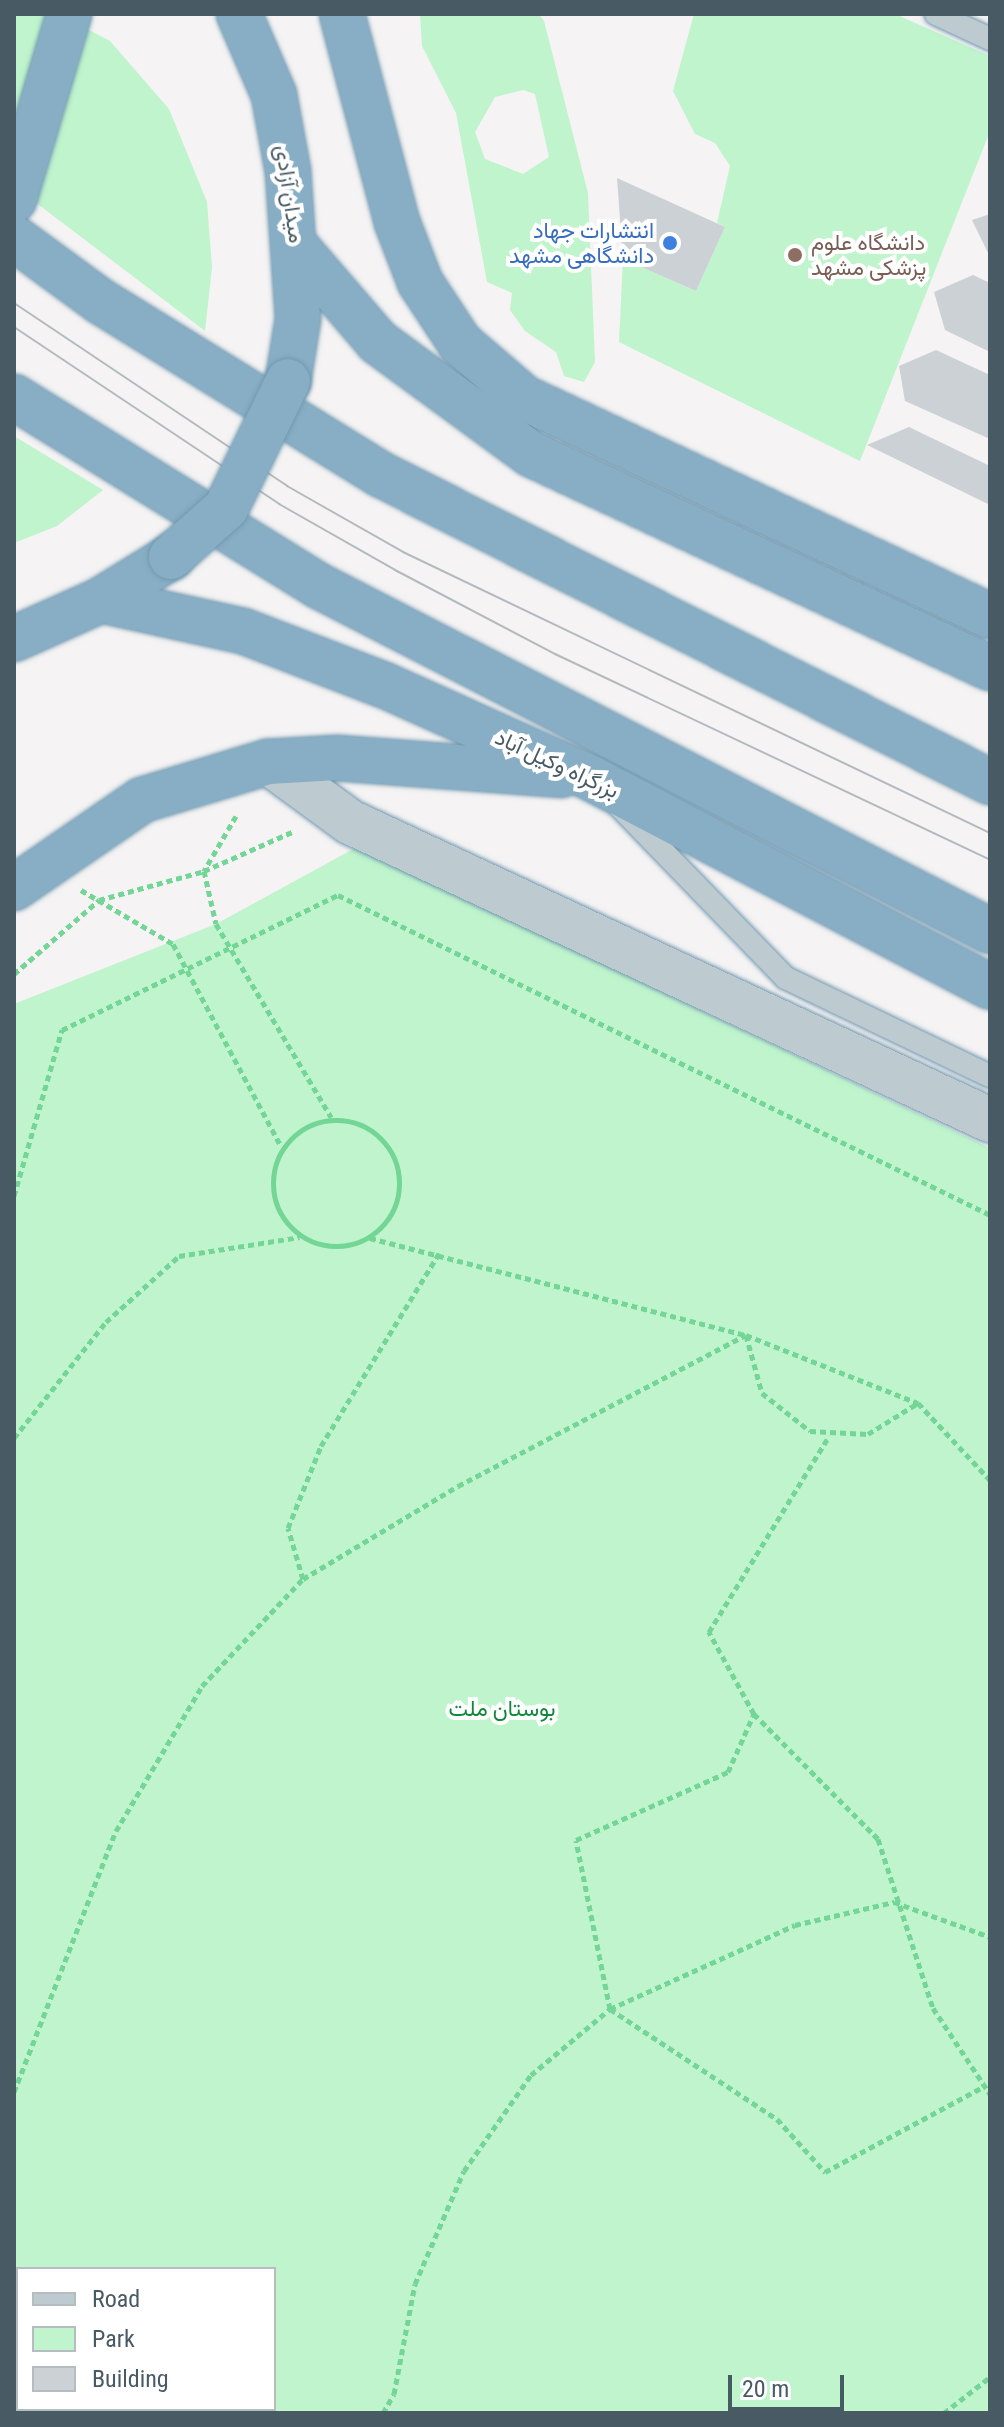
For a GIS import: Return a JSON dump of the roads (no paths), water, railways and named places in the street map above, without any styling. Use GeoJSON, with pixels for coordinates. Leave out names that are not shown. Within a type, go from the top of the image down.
{"type":"FeatureCollection","features":[{"type":"Feature","properties":{"kind":"highway"},"geometry":{"type":"LineString","coordinates":[[14,200],[69,14]]}},
{"type":"Feature","properties":{"kind":"highway","name":"میدان آزادی"},"geometry":{"type":"LineString","coordinates":[[101,600],[171,557],[226,508],[288,381],[298,249],[274,95],[239,14]]}},
{"type":"Feature","properties":{"kind":"highway"},"geometry":{"type":"LineString","coordinates":[[342,14],[397,222],[420,282],[460,343],[524,398],[990,616]]}},
{"type":"Feature","properties":{"kind":"highway"},"geometry":{"type":"LineString","coordinates":[[14,238],[100,301],[382,475],[990,782]]}},
{"type":"Feature","properties":{"kind":"highway"},"geometry":{"type":"LineString","coordinates":[[298,249],[378,342],[531,454],[990,668]]}},
{"type":"Feature","properties":{"kind":"highway"},"geometry":{"type":"LineString","coordinates":[[14,397],[319,586],[990,931]]}},
{"type":"Feature","properties":{"kind":"highway"},"geometry":{"type":"LineString","coordinates":[[14,639],[101,600]]}},
{"type":"Feature","properties":{"kind":"highway","name":"بزرگراه وکیل آباد"},"geometry":{"type":"LineString","coordinates":[[101,600],[243,631],[591,778],[990,987]]}},
{"type":"Feature","properties":{"kind":"highway"},"geometry":{"type":"LineString","coordinates":[[26,876],[142,800],[268,762],[337,758],[591,778]]}},
{"type":"Feature","properties":{"kind":"street"},"geometry":{"type":"LineString","coordinates":[[268,762],[350,822],[990,1120]]}},
{"type":"Feature","properties":{"kind":"lane"},"geometry":{"type":"LineString","coordinates":[[936,14],[981,28]]}},
{"type":"Feature","properties":{"kind":"lane"},"geometry":{"type":"LineString","coordinates":[[591,778],[786,978],[990,1076]]}},
{"type":"Feature","properties":{"kind":"tram line"},"geometry":{"type":"LineString","coordinates":[[14,303],[287,486],[403,552],[990,833]]}},
{"type":"Feature","properties":{"kind":"tram line"},"geometry":{"type":"LineString","coordinates":[[14,327],[279,504],[395,570],[555,654],[990,860]]}},
{"type":"Feature","properties":{"kind":"place","name":"انتشارات جهاد دانشگاهی مشهد"},"geometry":{"type":"Point","coordinates":[670,243]}},
{"type":"Feature","properties":{"kind":"place","name":"دانشگاه علوم پزشکی مشهد"},"geometry":{"type":"Point","coordinates":[795,255]}},
{"type":"Feature","properties":{"kind":"park label","name":"بوستان ملت"},"geometry":{"type":"Point","coordinates":[502,1709]}}]}
